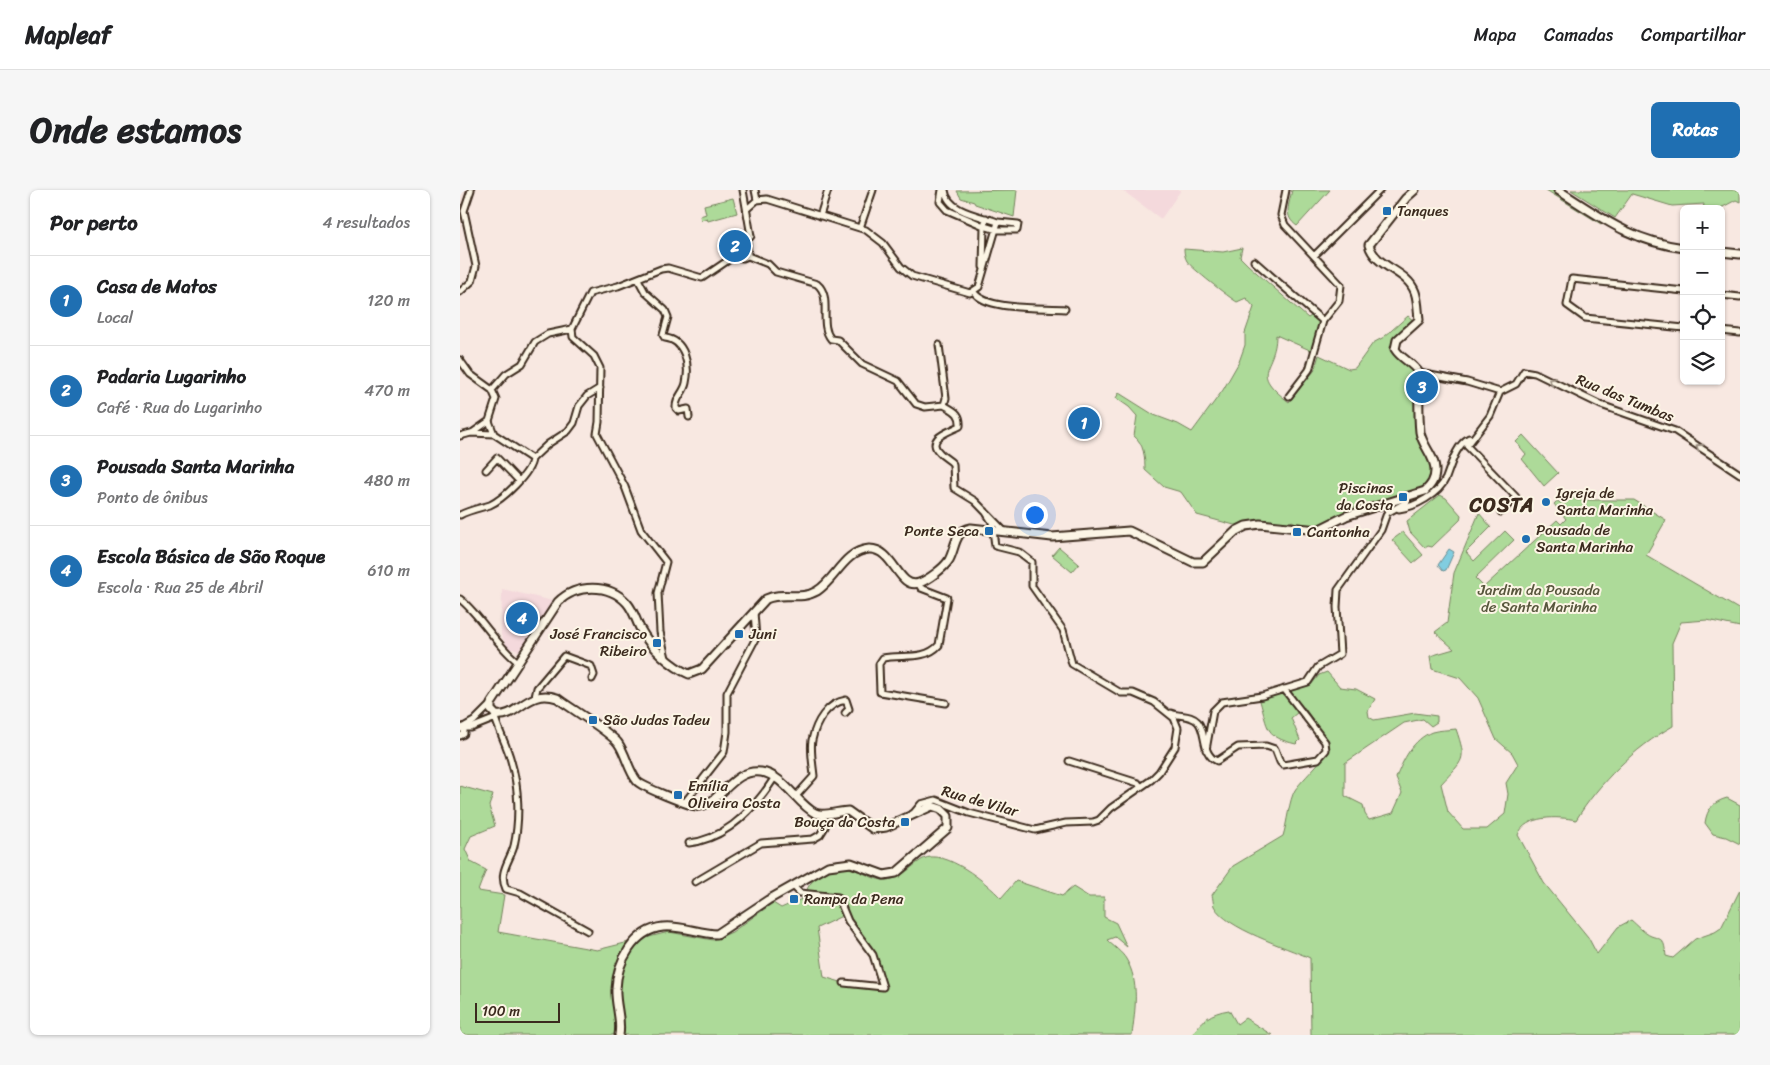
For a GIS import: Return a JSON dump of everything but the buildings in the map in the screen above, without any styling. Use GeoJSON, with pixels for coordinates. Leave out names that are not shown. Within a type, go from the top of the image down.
{"type":"FeatureCollection","features":[{"type":"Feature","properties":{"kind":"street"},"geometry":{"type":"LineString","coordinates":[[460,292],[472,280],[476,266],[464,211],[471,190]]}},
{"type":"Feature","properties":{"kind":"street"},"geometry":{"type":"LineString","coordinates":[[755,190],[756,200]]}},
{"type":"Feature","properties":{"kind":"street"},"geometry":{"type":"LineString","coordinates":[[820,216],[828,190]]}},
{"type":"Feature","properties":{"kind":"street"},"geometry":{"type":"LineString","coordinates":[[860,228],[873,190]]}},
{"type":"Feature","properties":{"kind":"street"},"geometry":{"type":"LineString","coordinates":[[943,190],[952,206],[998,222],[1018,224],[1017,230],[997,230],[984,226],[942,206],[940,199],[943,190]]}},
{"type":"Feature","properties":{"kind":"street"},"geometry":{"type":"LineString","coordinates":[[1286,190],[1281,215],[1285,226],[1340,286],[1342,293],[1339,301],[1323,321],[1309,370],[1289,396]]}},
{"type":"Feature","properties":{"kind":"street"},"geometry":{"type":"LineString","coordinates":[[1314,256],[1380,190]]}},
{"type":"Feature","properties":{"kind":"street"},"geometry":{"type":"LineString","coordinates":[[462,728],[471,728],[494,715],[518,662],[558,602],[572,590],[580,588],[611,592],[625,601],[641,630],[666,658],[681,671],[689,674],[702,669],[766,599],[775,594],[807,596],[819,590],[856,552],[868,549],[879,550],[886,555],[902,578],[911,583],[918,583],[948,561],[959,534],[963,530],[994,530],[1052,537],[1129,531],[1193,562],[1203,562],[1236,531],[1246,526],[1260,524],[1318,530],[1346,516],[1408,498],[1425,491],[1433,483],[1436,471],[1434,462],[1425,447],[1420,433],[1419,373],[1414,365],[1399,356],[1395,349],[1397,340],[1418,320],[1415,292],[1410,283],[1372,255],[1369,245],[1406,198],[1415,190]]}},
{"type":"Feature","properties":{"kind":"street"},"geometry":{"type":"LineString","coordinates":[[1558,190],[1626,233],[1660,245],[1680,248]]}},
{"type":"Feature","properties":{"kind":"street"},"geometry":{"type":"LineString","coordinates":[[745,191],[748,208],[748,256]]}},
{"type":"Feature","properties":{"kind":"street"},"geometry":{"type":"LineString","coordinates":[[748,208],[756,200],[767,199],[860,228],[876,237],[901,267],[912,276],[966,294],[974,292],[979,287],[998,222]]}},
{"type":"Feature","properties":{"kind":"street"},"geometry":{"type":"LineString","coordinates":[[983,273],[984,226],[986,218]]}},
{"type":"Feature","properties":{"kind":"street"},"geometry":{"type":"LineString","coordinates":[[666,658],[660,632],[658,593],[666,562],[641,530],[625,487],[597,434],[600,368],[594,356],[573,337],[572,329],[590,292],[618,286],[668,268],[702,278],[733,257],[749,238]]}},
{"type":"Feature","properties":{"kind":"street"},"geometry":{"type":"LineString","coordinates":[[1725,252],[1740,254]]}},
{"type":"Feature","properties":{"kind":"street"},"geometry":{"type":"LineString","coordinates":[[733,257],[748,256],[768,264],[776,272],[817,284],[821,287],[826,305],[825,321],[831,339],[838,340],[862,364],[898,381],[916,404],[925,407],[944,405],[956,411],[960,419],[960,426],[941,433],[937,437],[936,447],[939,453],[953,464],[954,488],[975,501],[1004,531]]}},
{"type":"Feature","properties":{"kind":"street"},"geometry":{"type":"LineString","coordinates":[[1254,260],[1280,286],[1323,321]]}},
{"type":"Feature","properties":{"kind":"street"},"geometry":{"type":"LineString","coordinates":[[638,279],[645,292],[665,310],[668,317],[663,335],[664,338],[677,341],[682,346],[686,384],[677,400],[676,408],[679,411],[688,410],[689,417]]}},
{"type":"Feature","properties":{"kind":"street"},"geometry":{"type":"LineString","coordinates":[[1680,291],[1572,279],[1567,305],[1585,318],[1680,328]]}},
{"type":"Feature","properties":{"kind":"street"},"geometry":{"type":"LineString","coordinates":[[974,292],[979,297],[1001,306],[1065,308]]}},
{"type":"Feature","properties":{"kind":"street"},"geometry":{"type":"LineString","coordinates":[[1725,295],[1740,297]]}},
{"type":"Feature","properties":{"kind":"street"},"geometry":{"type":"LineString","coordinates":[[492,390],[506,374],[522,364],[535,342],[548,334],[572,329]]}},
{"type":"Feature","properties":{"kind":"street"},"geometry":{"type":"LineString","coordinates":[[1725,331],[1740,333]]}},
{"type":"Feature","properties":{"kind":"street"},"geometry":{"type":"LineString","coordinates":[[939,345],[946,398],[944,405]]}},
{"type":"Feature","properties":{"kind":"street"},"geometry":{"type":"LineString","coordinates":[[460,360],[470,374],[492,390],[496,399],[489,421],[471,433]]}},
{"type":"Feature","properties":{"kind":"street","name":"Rua das Tumbas"},"geometry":{"type":"LineString","coordinates":[[1500,392],[1516,384],[1524,371],[1535,373],[1596,403],[1675,432],[1740,474]]}},
{"type":"Feature","properties":{"kind":"street"},"geometry":{"type":"LineString","coordinates":[[1419,373],[1467,382],[1500,392],[1490,416],[1467,446],[1516,497],[1501,512]]}},
{"type":"Feature","properties":{"kind":"street"},"geometry":{"type":"LineString","coordinates":[[460,515],[492,504],[519,481],[531,466],[532,459],[548,444],[568,431],[574,423],[579,406],[587,396],[600,388]]}},
{"type":"Feature","properties":{"kind":"street"},"geometry":{"type":"LineString","coordinates":[[489,421],[494,434]]}},
{"type":"Feature","properties":{"kind":"street"},"geometry":{"type":"LineString","coordinates":[[460,436],[471,433],[494,434],[532,459]]}},
{"type":"Feature","properties":{"kind":"street"},"geometry":{"type":"LineString","coordinates":[[1397,509],[1412,508],[1441,486],[1450,464],[1466,440],[1476,434]]}},
{"type":"Feature","properties":{"kind":"street"},"geometry":{"type":"LineString","coordinates":[[486,470],[497,458],[519,481]]}},
{"type":"Feature","properties":{"kind":"street"},"geometry":{"type":"LineString","coordinates":[[1206,750],[1213,711],[1216,705],[1222,702],[1262,696],[1308,682],[1318,667],[1340,654],[1337,607],[1338,590],[1381,530],[1388,513],[1407,502],[1408,498]]}},
{"type":"Feature","properties":{"kind":"street"},"geometry":{"type":"LineString","coordinates":[[985,511],[994,530],[993,542],[995,546],[1019,552],[1032,562],[1032,586],[1063,630],[1072,664],[1121,693],[1133,693],[1142,696],[1180,716],[1191,717],[1198,722],[1206,750],[1211,758],[1217,761],[1238,747],[1249,746],[1275,749],[1280,762],[1284,765],[1318,759],[1326,750],[1325,742],[1284,689]]}},
{"type":"Feature","properties":{"kind":"street"},"geometry":{"type":"LineString","coordinates":[[918,583],[922,588],[947,598],[939,646],[934,651],[914,656],[883,658],[880,664],[880,692],[946,703]]}},
{"type":"Feature","properties":{"kind":"street"},"geometry":{"type":"LineString","coordinates":[[460,599],[480,617],[508,654],[518,662]]}},
{"type":"Feature","properties":{"kind":"street"},"geometry":{"type":"LineString","coordinates":[[686,802],[724,752],[728,732],[727,693],[756,638],[754,611]]}},
{"type":"Feature","properties":{"kind":"street"},"geometry":{"type":"LineString","coordinates":[[535,697],[537,688],[564,656],[591,666],[594,675],[592,679]]}},
{"type":"Feature","properties":{"kind":"street"},"geometry":{"type":"LineString","coordinates":[[462,728],[494,715],[508,714],[535,697],[547,695],[557,698],[618,742],[636,780],[645,787],[696,806],[706,804],[740,775],[751,772],[763,772],[774,777],[814,813],[848,811],[872,828],[886,827],[932,806],[941,809],[948,816],[948,828],[896,873],[884,875],[851,863],[840,863],[828,866],[793,886],[717,934],[664,927],[646,932],[631,946],[622,959],[616,979],[616,992],[621,1022],[619,1035]]}},
{"type":"Feature","properties":{"kind":"street"},"geometry":{"type":"LineString","coordinates":[[797,796],[814,776],[811,741],[822,715],[838,701],[846,700],[849,709],[845,713]]}},
{"type":"Feature","properties":{"kind":"street","name":"Rua de Vilar"},"geometry":{"type":"LineString","coordinates":[[912,815],[921,804],[936,800],[969,813],[1036,830],[1066,823],[1099,820],[1111,808],[1159,772],[1178,739],[1178,728],[1174,718],[1167,710]]}},
{"type":"Feature","properties":{"kind":"street"},"geometry":{"type":"LineString","coordinates":[[494,715],[511,760],[516,783],[517,807],[513,847],[504,867],[503,884],[506,889],[520,893],[588,931]]}},
{"type":"Feature","properties":{"kind":"street"},"geometry":{"type":"LineString","coordinates":[[460,736],[464,734],[462,728]]}},
{"type":"Feature","properties":{"kind":"street"},"geometry":{"type":"LineString","coordinates":[[1069,760],[1138,783],[1141,787]]}},
{"type":"Feature","properties":{"kind":"street"},"geometry":{"type":"LineString","coordinates":[[689,843],[715,836],[735,823],[757,802],[774,777]]}},
{"type":"Feature","properties":{"kind":"street"},"geometry":{"type":"LineString","coordinates":[[696,882],[761,843],[813,839],[820,835],[825,827],[822,814]]}},
{"type":"Feature","properties":{"kind":"street"},"geometry":{"type":"LineString","coordinates":[[793,886],[800,893],[838,897],[848,921],[873,955],[883,987],[844,983]]}},
{"type":"Feature","properties":{"kind":"shaded area"},"geometry":{"type":"Polygon","coordinates":[[[1122,190],[1181,190],[1161,219],[1122,190]]]}},
{"type":"Feature","properties":{"kind":"shaded area"},"geometry":{"type":"Polygon","coordinates":[[[502,589],[553,601],[519,651],[508,648],[501,635],[502,589]]]}},
{"type":"Feature","properties":{"kind":"green space"},"geometry":{"type":"Polygon","coordinates":[[[1017,190],[1014,217],[961,198],[957,191],[1017,190]]]}},
{"type":"Feature","properties":{"kind":"green space"},"geometry":{"type":"Polygon","coordinates":[[[1292,190],[1330,190],[1297,226],[1288,214],[1292,190]]]}},
{"type":"Feature","properties":{"kind":"green space"},"geometry":{"type":"Polygon","coordinates":[[[1546,190],[1552,190],[1603,222],[1601,224],[1546,190]]]}},
{"type":"Feature","properties":{"kind":"green space"},"geometry":{"type":"Polygon","coordinates":[[[1571,190],[1740,190],[1740,202],[1736,200],[1725,206],[1704,204],[1672,206],[1632,194],[1615,218],[1571,190]]]}},
{"type":"Feature","properties":{"kind":"green space"},"geometry":{"type":"Polygon","coordinates":[[[733,198],[737,213],[708,221],[707,218],[701,220],[700,216],[706,214],[704,205],[733,198]]]}},
{"type":"Feature","properties":{"kind":"green space"},"geometry":{"type":"Polygon","coordinates":[[[1242,248],[1240,257],[1248,265],[1308,318],[1311,316],[1320,323],[1312,351],[1276,335],[1275,347],[1266,376],[1276,391],[1289,402],[1314,371],[1319,355],[1349,369],[1355,368],[1373,343],[1384,337],[1408,316],[1414,321],[1394,341],[1392,351],[1399,360],[1408,364],[1415,373],[1417,425],[1433,466],[1433,476],[1426,487],[1316,527],[1300,525],[1292,521],[1288,524],[1251,521],[1238,526],[1197,515],[1181,492],[1164,487],[1145,470],[1142,447],[1134,436],[1137,416],[1129,407],[1116,398],[1119,393],[1154,415],[1178,424],[1192,432],[1223,390],[1239,362],[1245,345],[1245,333],[1254,307],[1246,298],[1237,302],[1202,276],[1187,261],[1184,249],[1223,252],[1242,248]]]}},
{"type":"Feature","properties":{"kind":"green space"},"geometry":{"type":"Polygon","coordinates":[[[1523,435],[1558,473],[1544,486],[1522,459],[1526,454],[1516,442],[1523,435]]]}},
{"type":"Feature","properties":{"kind":"green space"},"geometry":{"type":"Polygon","coordinates":[[[1440,495],[1446,498],[1461,515],[1460,520],[1432,547],[1428,546],[1425,548],[1410,532],[1407,521],[1440,495]]]}},
{"type":"Feature","properties":{"kind":"green space","name":"Jardim da Pousada de Santa Marinha"},"geometry":{"type":"Polygon","coordinates":[[[1572,495],[1576,500],[1634,500],[1666,520],[1646,555],[1740,610],[1740,627],[1707,620],[1681,622],[1672,643],[1673,726],[1645,745],[1618,767],[1595,793],[1576,820],[1543,818],[1535,820],[1522,828],[1518,835],[1544,883],[1588,937],[1597,954],[1618,927],[1631,920],[1646,933],[1661,940],[1664,944],[1666,956],[1673,958],[1695,939],[1721,928],[1740,890],[1740,1035],[1311,1035],[1310,958],[1243,930],[1221,914],[1214,906],[1212,895],[1233,866],[1283,836],[1295,790],[1328,749],[1329,744],[1304,707],[1291,718],[1300,740],[1296,744],[1278,738],[1269,730],[1260,701],[1293,685],[1311,685],[1319,675],[1327,672],[1340,687],[1356,689],[1375,699],[1368,711],[1369,717],[1374,720],[1415,713],[1437,716],[1437,722],[1431,726],[1423,719],[1404,723],[1345,763],[1345,796],[1363,805],[1369,820],[1393,813],[1402,793],[1396,778],[1414,745],[1425,735],[1432,732],[1456,729],[1462,748],[1461,759],[1455,769],[1441,784],[1448,812],[1463,829],[1487,829],[1505,814],[1508,794],[1506,783],[1518,764],[1512,753],[1496,739],[1478,698],[1460,678],[1432,669],[1430,656],[1454,649],[1435,632],[1447,623],[1454,573],[1479,513],[1491,527],[1466,552],[1474,561],[1505,531],[1514,540],[1475,578],[1484,587],[1557,520],[1561,524],[1566,519],[1554,504],[1557,501],[1561,503],[1572,495]]]}},
{"type":"Feature","properties":{"kind":"green space"},"geometry":{"type":"Polygon","coordinates":[[[1403,532],[1423,555],[1413,563],[1392,540],[1403,532]]]}},
{"type":"Feature","properties":{"kind":"green space"},"geometry":{"type":"Polygon","coordinates":[[[1059,547],[1079,564],[1072,572],[1052,555],[1059,547]]]}},
{"type":"Feature","properties":{"kind":"green space"},"geometry":{"type":"Polygon","coordinates":[[[460,786],[493,795],[489,806],[495,826],[471,836],[465,849],[471,862],[486,870],[478,891],[504,895],[498,932],[597,950],[669,932],[713,940],[732,932],[773,903],[781,908],[804,898],[808,887],[821,874],[842,868],[852,869],[878,879],[889,880],[900,876],[923,859],[932,857],[942,858],[965,869],[1001,898],[1016,881],[1062,896],[1073,887],[1089,897],[1104,897],[1104,917],[1116,923],[1127,947],[1115,937],[1107,940],[1126,959],[1135,987],[1132,1035],[460,1035],[460,786]],[[844,915],[817,928],[824,977],[844,983],[883,987],[876,962],[844,915]]]}},
{"type":"Feature","properties":{"kind":"green space"},"geometry":{"type":"Polygon","coordinates":[[[1727,798],[1740,805],[1740,844],[1726,837],[1713,834],[1705,823],[1707,814],[1712,807],[1727,798]]]}},
{"type":"Feature","properties":{"kind":"green space"},"geometry":{"type":"Polygon","coordinates":[[[1229,1010],[1237,1024],[1245,1018],[1272,1035],[1192,1035],[1207,1018],[1229,1010]]]}},
{"type":"Feature","properties":{"kind":"water"},"geometry":{"type":"Polygon","coordinates":[[[1449,549],[1454,552],[1446,570],[1443,571],[1438,565],[1449,549]]]}},
{"type":"Feature","properties":{"kind":"place","name":"Tanques"},"geometry":{"type":"Point","coordinates":[1387,211]}},
{"type":"Feature","properties":{"kind":"place","name":"Padaria Lugarinho"},"geometry":{"type":"Point","coordinates":[735,246]}},
{"type":"Feature","properties":{"kind":"place","name":"Pousada Santa Marinha"},"geometry":{"type":"Point","coordinates":[1422,387]}},
{"type":"Feature","properties":{"kind":"place","name":"Casa de Matos"},"geometry":{"type":"Point","coordinates":[1084,423]}},
{"type":"Feature","properties":{"kind":"place","name":"Piscinas da Costa"},"geometry":{"type":"Point","coordinates":[1403,497]}},
{"type":"Feature","properties":{"kind":"place","name":"Igreja de Santa Marinha"},"geometry":{"type":"Point","coordinates":[1546,502]}},
{"type":"Feature","properties":{"kind":"place","name":"Ponte Seca"},"geometry":{"type":"Point","coordinates":[989,531]}},
{"type":"Feature","properties":{"kind":"place","name":"Cantonha"},"geometry":{"type":"Point","coordinates":[1297,532]}},
{"type":"Feature","properties":{"kind":"place","name":"Pousada de Santa Marinha"},"geometry":{"type":"Point","coordinates":[1526,539]}},
{"type":"Feature","properties":{"kind":"place","name":"Escola Básica de São Roque"},"geometry":{"type":"Point","coordinates":[522,618]}},
{"type":"Feature","properties":{"kind":"place","name":"Juni"},"geometry":{"type":"Point","coordinates":[739,634]}},
{"type":"Feature","properties":{"kind":"place","name":"José Francisco Ribeiro"},"geometry":{"type":"Point","coordinates":[657,643]}},
{"type":"Feature","properties":{"kind":"place","name":"São Judas Tadeu"},"geometry":{"type":"Point","coordinates":[593,720]}},
{"type":"Feature","properties":{"kind":"place","name":"Emília Oliveira Costa"},"geometry":{"type":"Point","coordinates":[678,795]}},
{"type":"Feature","properties":{"kind":"place","name":"Bouça da Costa"},"geometry":{"type":"Point","coordinates":[905,822]}},
{"type":"Feature","properties":{"kind":"place","name":"Rampa da Pena"},"geometry":{"type":"Point","coordinates":[794,899]}},
{"type":"Feature","properties":{"kind":"district","name":"COSTA"},"geometry":{"type":"Point","coordinates":[1502,505]}}]}
